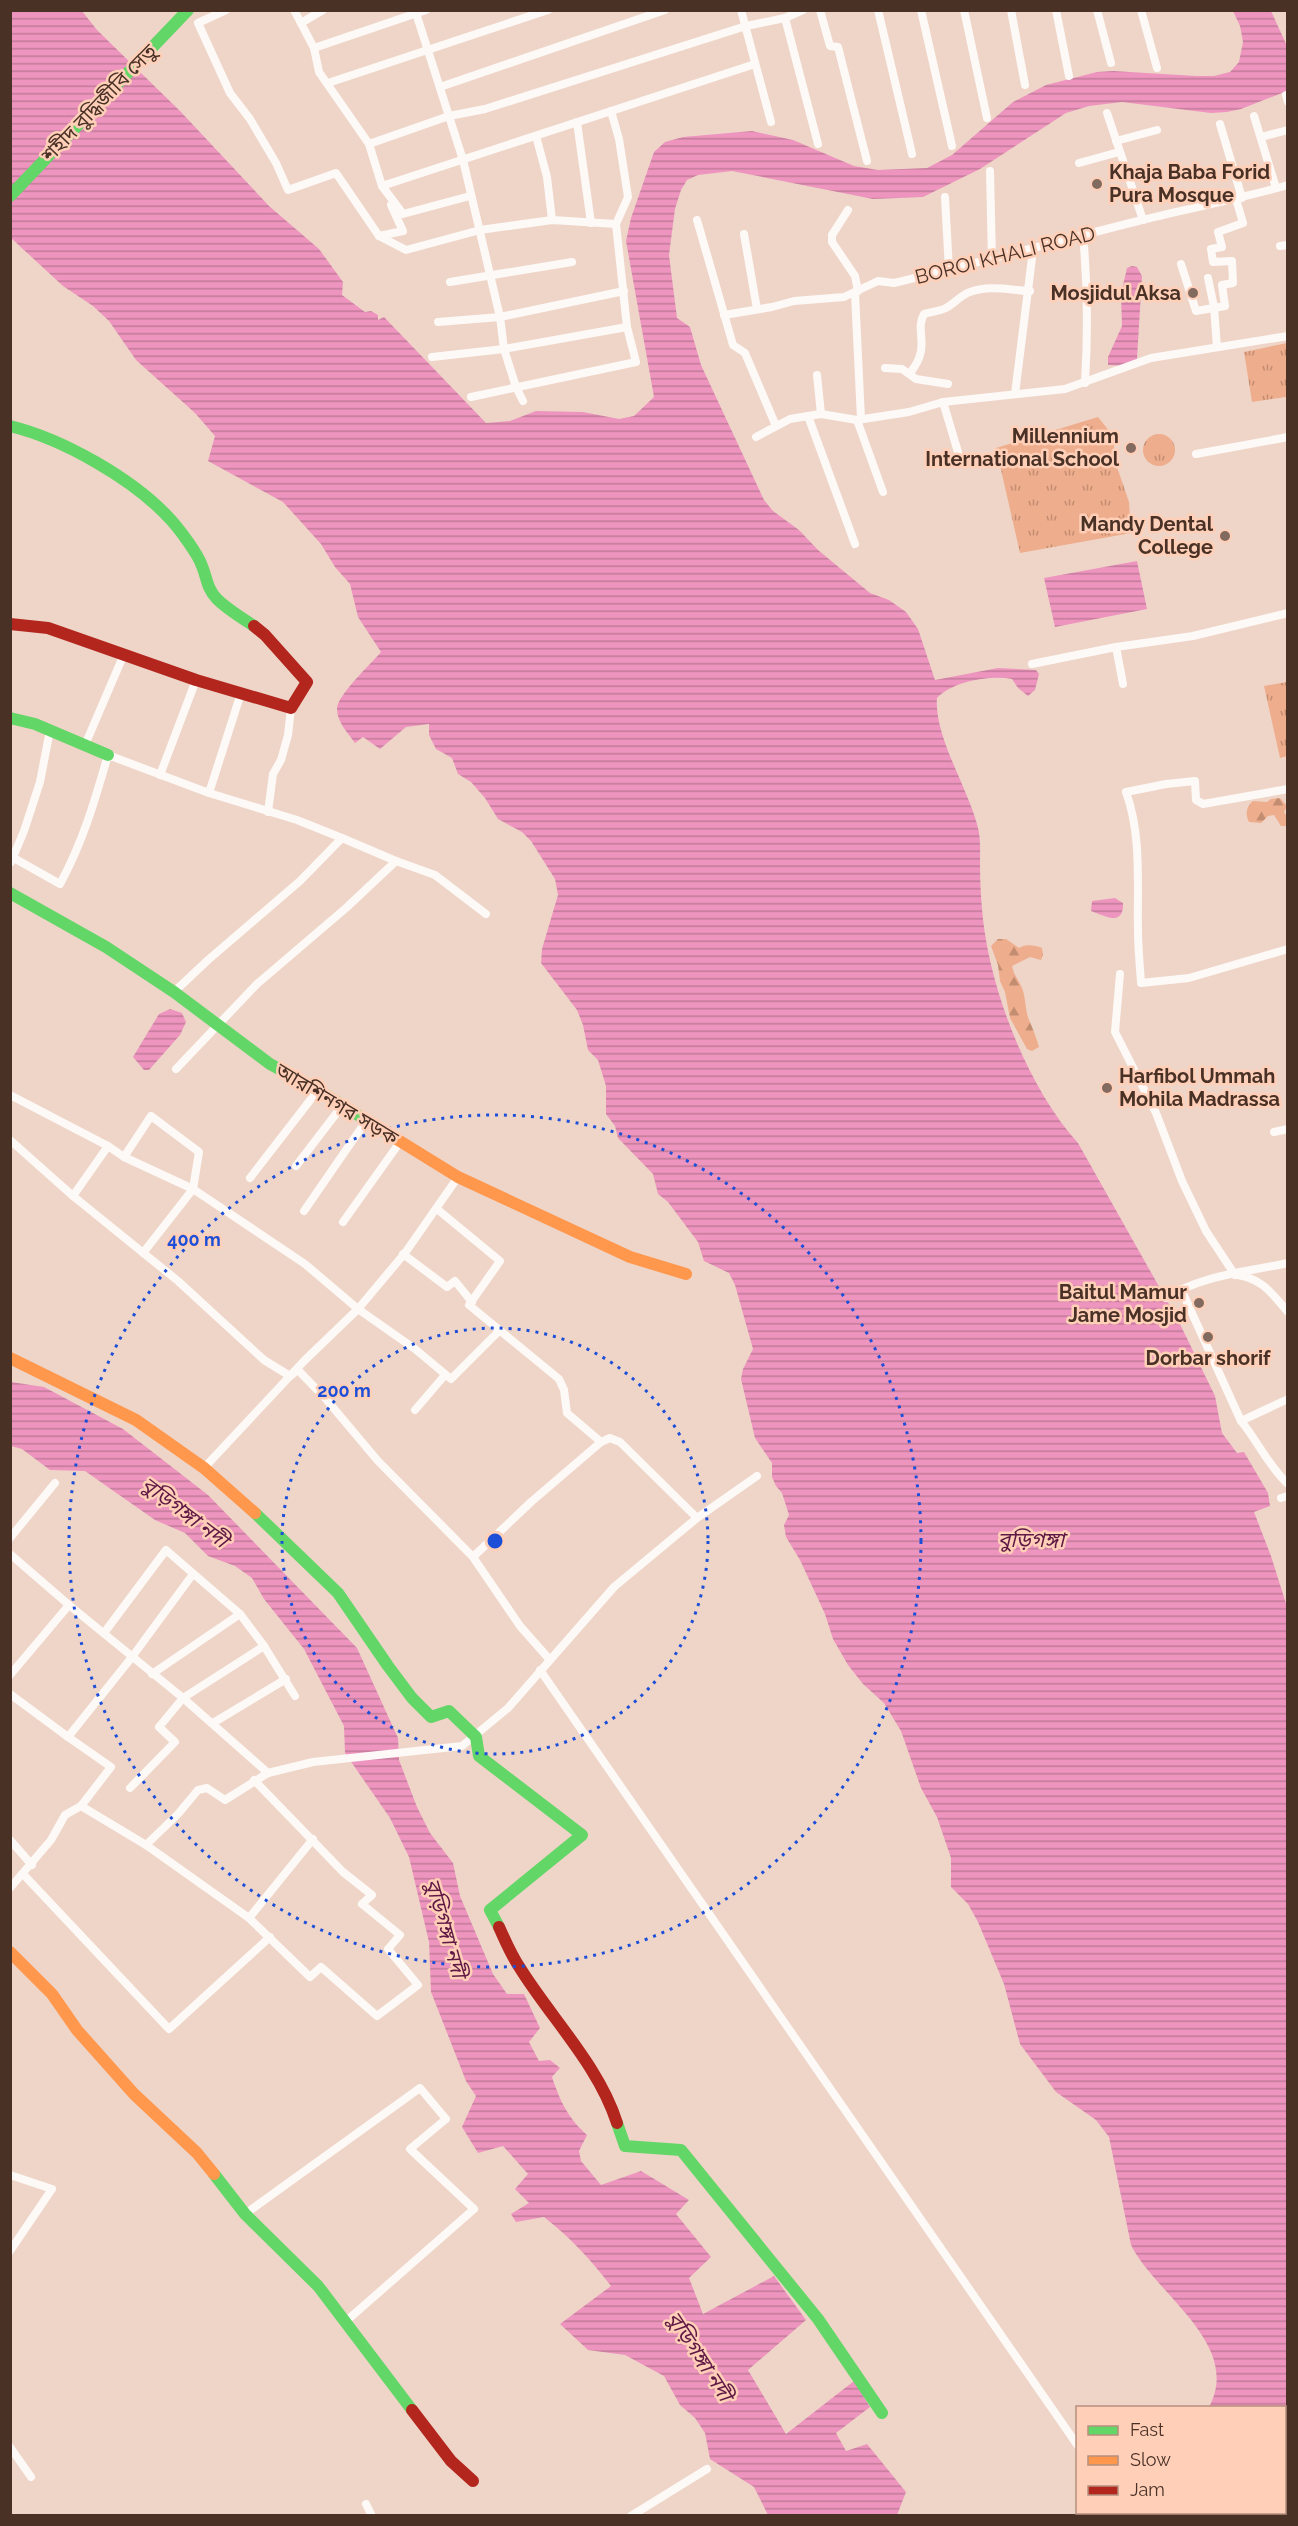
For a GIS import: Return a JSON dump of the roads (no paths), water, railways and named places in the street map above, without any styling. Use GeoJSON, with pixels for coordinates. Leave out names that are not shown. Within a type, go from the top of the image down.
{"type":"FeatureCollection","features":[{"type":"Feature","properties":{"kind":"street","name":"শহীদ বুদ্ধিজীবি সেতু"},"geometry":{"type":"LineString","coordinates":[[10,196],[188,10]]}},
{"type":"Feature","properties":{"kind":"street"},"geometry":{"type":"LineString","coordinates":[[226,10],[198,23],[206,45],[230,93],[250,119],[276,163],[288,190],[336,173],[379,236],[406,250],[480,230],[552,220],[616,224]]}},
{"type":"Feature","properties":{"kind":"street"},"geometry":{"type":"LineString","coordinates":[[294,10],[314,48],[319,72],[369,144],[382,186],[403,214],[470,196]]}},
{"type":"Feature","properties":{"kind":"street"},"geometry":{"type":"LineString","coordinates":[[301,23],[323,10]]}},
{"type":"Feature","properties":{"kind":"street"},"geometry":{"type":"LineString","coordinates":[[314,48],[426,10]]}},
{"type":"Feature","properties":{"kind":"street"},"geometry":{"type":"LineString","coordinates":[[328,83],[548,10]]}},
{"type":"Feature","properties":{"kind":"street"},"geometry":{"type":"LineString","coordinates":[[440,87],[665,10]]}},
{"type":"Feature","properties":{"kind":"street"},"geometry":{"type":"LineString","coordinates":[[741,10],[771,122]]}},
{"type":"Feature","properties":{"kind":"street"},"geometry":{"type":"LineString","coordinates":[[369,144],[449,116],[485,110],[747,26],[785,18],[803,10]]}},
{"type":"Feature","properties":{"kind":"street"},"geometry":{"type":"LineString","coordinates":[[820,10],[830,46],[838,47],[867,161]]}},
{"type":"Feature","properties":{"kind":"street"},"geometry":{"type":"LineString","coordinates":[[878,10],[912,154]]}},
{"type":"Feature","properties":{"kind":"street"},"geometry":{"type":"LineString","coordinates":[[921,10],[952,146]]}},
{"type":"Feature","properties":{"kind":"street"},"geometry":{"type":"LineString","coordinates":[[964,10],[987,117]]}},
{"type":"Feature","properties":{"kind":"street"},"geometry":{"type":"LineString","coordinates":[[1011,10],[1025,85]]}},
{"type":"Feature","properties":{"kind":"street"},"geometry":{"type":"LineString","coordinates":[[1056,10],[1070,76]]}},
{"type":"Feature","properties":{"kind":"street"},"geometry":{"type":"LineString","coordinates":[[1097,10],[1111,63]]}},
{"type":"Feature","properties":{"kind":"street"},"geometry":{"type":"LineString","coordinates":[[1141,10],[1156,68]]}},
{"type":"Feature","properties":{"kind":"street"},"geometry":{"type":"LineString","coordinates":[[415,12],[463,160],[480,230],[488,276],[500,317],[504,350],[516,387],[523,400]]}},
{"type":"Feature","properties":{"kind":"street"},"geometry":{"type":"LineString","coordinates":[[785,18],[818,144]]}},
{"type":"Feature","properties":{"kind":"street"},"geometry":{"type":"LineString","coordinates":[[382,186],[755,64]]}},
{"type":"Feature","properties":{"kind":"street"},"geometry":{"type":"LineString","coordinates":[[471,397],[636,362],[627,327],[616,224],[628,196],[619,140],[611,111]]}},
{"type":"Feature","properties":{"kind":"street"},"geometry":{"type":"LineString","coordinates":[[1107,113],[1143,220]]}},
{"type":"Feature","properties":{"kind":"street"},"geometry":{"type":"LineString","coordinates":[[1254,116],[1276,188]]}},
{"type":"Feature","properties":{"kind":"street"},"geometry":{"type":"LineString","coordinates":[[577,122],[591,223]]}},
{"type":"Feature","properties":{"kind":"street"},"geometry":{"type":"LineString","coordinates":[[1181,264],[1196,311],[1225,306],[1222,285],[1234,282],[1232,261],[1214,262],[1211,249],[1222,247],[1218,232],[1243,223],[1220,124]]}},
{"type":"Feature","properties":{"kind":"street"},"geometry":{"type":"LineString","coordinates":[[1116,141],[1157,130]]}},
{"type":"Feature","properties":{"kind":"street"},"geometry":{"type":"LineString","coordinates":[[1261,138],[1287,130]]}},
{"type":"Feature","properties":{"kind":"street"},"geometry":{"type":"LineString","coordinates":[[536,136],[547,177],[552,220]]}},
{"type":"Feature","properties":{"kind":"street"},"geometry":{"type":"LineString","coordinates":[[1079,163],[1119,152]]}},
{"type":"Feature","properties":{"kind":"street"},"geometry":{"type":"LineString","coordinates":[[990,171],[992,260]]}},
{"type":"Feature","properties":{"kind":"street","name":"BOROI KHALI ROAD"},"geometry":{"type":"LineString","coordinates":[[724,315],[794,301],[836,298],[856,292],[871,282],[894,283],[1033,250],[1143,220],[1239,199],[1287,185]]}},
{"type":"Feature","properties":{"kind":"street"},"geometry":{"type":"LineString","coordinates":[[945,196],[949,270]]}},
{"type":"Feature","properties":{"kind":"street"},"geometry":{"type":"LineString","coordinates":[[379,236],[403,231],[391,205],[393,203]]}},
{"type":"Feature","properties":{"kind":"street"},"geometry":{"type":"LineString","coordinates":[[848,210],[832,235],[832,242],[855,276],[859,419],[883,492]]}},
{"type":"Feature","properties":{"kind":"street"},"geometry":{"type":"LineString","coordinates":[[697,220],[733,345],[745,353],[776,426]]}},
{"type":"Feature","properties":{"kind":"street"},"geometry":{"type":"LineString","coordinates":[[744,234],[757,309]]}},
{"type":"Feature","properties":{"kind":"street"},"geometry":{"type":"LineString","coordinates":[[1083,236],[1088,295],[1084,383]]}},
{"type":"Feature","properties":{"kind":"street"},"geometry":{"type":"LineString","coordinates":[[1016,394],[1030,291],[1033,250]]}},
{"type":"Feature","properties":{"kind":"street"},"geometry":{"type":"LineString","coordinates":[[450,282],[572,262]]}},
{"type":"Feature","properties":{"kind":"street"},"geometry":{"type":"LineString","coordinates":[[1208,278],[1214,307],[1217,347]]}},
{"type":"Feature","properties":{"kind":"street"},"geometry":{"type":"LineString","coordinates":[[910,373],[923,350],[921,319],[924,315],[945,308],[964,295],[977,290],[999,287],[1030,291]]}},
{"type":"Feature","properties":{"kind":"street"},"geometry":{"type":"LineString","coordinates":[[438,322],[500,317],[624,291]]}},
{"type":"Feature","properties":{"kind":"street"},"geometry":{"type":"LineString","coordinates":[[432,357],[504,350],[627,327]]}},
{"type":"Feature","properties":{"kind":"street"},"geometry":{"type":"LineString","coordinates":[[756,437],[790,419],[821,414],[859,419],[909,412],[943,402],[1065,389],[1151,358],[1287,336]]}},
{"type":"Feature","properties":{"kind":"street"},"geometry":{"type":"LineString","coordinates":[[885,368],[902,369],[916,379],[948,384]]}},
{"type":"Feature","properties":{"kind":"street"},"geometry":{"type":"LineString","coordinates":[[817,375],[821,414]]}},
{"type":"Feature","properties":{"kind":"street"},"geometry":{"type":"LineString","coordinates":[[943,402],[958,452]]}},
{"type":"Feature","properties":{"kind":"street"},"geometry":{"type":"LineString","coordinates":[[808,416],[855,544]]}},
{"type":"Feature","properties":{"kind":"street"},"geometry":{"type":"LineString","coordinates":[[10,426],[35,432],[74,449],[134,487],[171,520],[202,565],[205,581],[217,599],[265,635],[307,682],[291,708],[288,735],[281,760],[273,774],[268,812]]}},
{"type":"Feature","properties":{"kind":"street"},"geometry":{"type":"LineString","coordinates":[[1196,454],[1287,437]]}},
{"type":"Feature","properties":{"kind":"street"},"geometry":{"type":"LineString","coordinates":[[1032,664],[1116,647],[1193,636],[1287,613]]}},
{"type":"Feature","properties":{"kind":"street"},"geometry":{"type":"LineString","coordinates":[[10,624],[48,628],[196,680],[291,708]]}},
{"type":"Feature","properties":{"kind":"street"},"geometry":{"type":"LineString","coordinates":[[1116,647],[1123,684]]}},
{"type":"Feature","properties":{"kind":"street"},"geometry":{"type":"LineString","coordinates":[[85,745],[124,654]]}},
{"type":"Feature","properties":{"kind":"street"},"geometry":{"type":"LineString","coordinates":[[160,775],[196,680]]}},
{"type":"Feature","properties":{"kind":"street"},"geometry":{"type":"LineString","coordinates":[[209,793],[241,693]]}},
{"type":"Feature","properties":{"kind":"street"},"geometry":{"type":"LineString","coordinates":[[10,718],[50,730],[160,775],[342,838],[435,875],[486,914]]}},
{"type":"Feature","properties":{"kind":"street"},"geometry":{"type":"LineString","coordinates":[[50,730],[40,782],[24,831],[11,860],[60,884],[87,827],[108,755]]}},
{"type":"Feature","properties":{"kind":"street"},"geometry":{"type":"LineString","coordinates":[[1287,789],[1203,804],[1196,800],[1195,781],[1126,792],[1130,803],[1137,856],[1141,983],[1189,978],[1287,949]]}},
{"type":"Feature","properties":{"kind":"street"},"geometry":{"type":"LineString","coordinates":[[174,992],[300,881],[342,838]]}},
{"type":"Feature","properties":{"kind":"street"},"geometry":{"type":"LineString","coordinates":[[176,1069],[257,984],[338,916],[396,861]]}},
{"type":"Feature","properties":{"kind":"street","name":"আরশিনগর সড়ক"},"geometry":{"type":"LineString","coordinates":[[10,893],[106,947],[174,992],[270,1064],[318,1090],[458,1177],[630,1257],[686,1274]]}},
{"type":"Feature","properties":{"kind":"street"},"geometry":{"type":"LineString","coordinates":[[1120,974],[1115,1032],[1156,1113],[1195,1209],[1206,1231],[1235,1275],[1254,1278],[1269,1290],[1287,1312]]}},
{"type":"Feature","properties":{"kind":"street"},"geometry":{"type":"LineString","coordinates":[[250,1178],[318,1090]]}},
{"type":"Feature","properties":{"kind":"street"},"geometry":{"type":"LineString","coordinates":[[10,1095],[108,1146],[124,1157],[192,1189],[305,1264],[358,1309],[415,1349],[451,1379],[499,1331]]}},
{"type":"Feature","properties":{"kind":"street"},"geometry":{"type":"LineString","coordinates":[[296,1166],[342,1106]]}},
{"type":"Feature","properties":{"kind":"street"},"geometry":{"type":"LineString","coordinates":[[124,1157],[150,1116],[199,1152],[192,1189],[143,1253]]}},
{"type":"Feature","properties":{"kind":"street"},"geometry":{"type":"LineString","coordinates":[[304,1211],[366,1121]]}},
{"type":"Feature","properties":{"kind":"street"},"geometry":{"type":"LineString","coordinates":[[1274,1132],[1287,1129]]}},
{"type":"Feature","properties":{"kind":"street"},"geometry":{"type":"LineString","coordinates":[[10,1140],[73,1196],[178,1281],[264,1360],[294,1373],[325,1398],[378,1461],[473,1557],[520,1626],[550,1660]]}},
{"type":"Feature","properties":{"kind":"street"},"geometry":{"type":"LineString","coordinates":[[342,1221],[400,1142]]}},
{"type":"Feature","properties":{"kind":"street"},"geometry":{"type":"LineString","coordinates":[[73,1196],[108,1146]]}},
{"type":"Feature","properties":{"kind":"street"},"geometry":{"type":"LineString","coordinates":[[204,1468],[304,1361],[358,1309],[403,1254],[458,1177]]}},
{"type":"Feature","properties":{"kind":"street"},"geometry":{"type":"LineString","coordinates":[[436,1209],[501,1261],[469,1305],[559,1379],[564,1390],[567,1413],[602,1442]]}},
{"type":"Feature","properties":{"kind":"street"},"geometry":{"type":"LineString","coordinates":[[403,1254],[447,1287],[455,1281],[472,1302]]}},
{"type":"Feature","properties":{"kind":"street"},"geometry":{"type":"LineString","coordinates":[[1166,1298],[1180,1289],[1214,1276],[1235,1275],[1287,1263]]}},
{"type":"Feature","properties":{"kind":"street"},"geometry":{"type":"LineString","coordinates":[[1180,1289],[1241,1421],[1263,1450],[1269,1463],[1287,1483]]}},
{"type":"Feature","properties":{"kind":"street"},"geometry":{"type":"LineString","coordinates":[[1278,1302],[1287,1299]]}},
{"type":"Feature","properties":{"kind":"street"},"geometry":{"type":"LineString","coordinates":[[10,1358],[136,1420],[204,1468],[281,1536],[338,1593],[388,1666],[412,1698],[431,1717],[448,1711],[476,1737],[478,1756],[582,1835],[490,1910],[519,1967],[560,2023],[611,2103],[625,2146],[681,2151],[818,2319],[882,2413]]}},
{"type":"Feature","properties":{"kind":"street"},"geometry":{"type":"LineString","coordinates":[[415,1410],[446,1375]]}},
{"type":"Feature","properties":{"kind":"street"},"geometry":{"type":"LineString","coordinates":[[1241,1421],[1287,1399]]}},
{"type":"Feature","properties":{"kind":"street"},"geometry":{"type":"LineString","coordinates":[[473,1557],[531,1502],[602,1442],[610,1438],[620,1442],[697,1518]]}},
{"type":"Feature","properties":{"kind":"street"},"geometry":{"type":"LineString","coordinates":[[146,1845],[178,1814],[198,1790],[207,1788],[225,1800],[268,1773],[313,1762],[462,1746],[476,1737],[508,1708],[614,1587],[697,1518],[757,1476]]}},
{"type":"Feature","properties":{"kind":"street"},"geometry":{"type":"LineString","coordinates":[[10,1538],[55,1483]]}},
{"type":"Feature","properties":{"kind":"street"},"geometry":{"type":"LineString","coordinates":[[104,1633],[166,1550],[240,1614],[286,1679],[295,1696]]}},
{"type":"Feature","properties":{"kind":"street"},"geometry":{"type":"LineString","coordinates":[[10,1554],[213,1723],[268,1773]]}},
{"type":"Feature","properties":{"kind":"street"},"geometry":{"type":"LineString","coordinates":[[68,1737],[132,1657],[193,1574]]}},
{"type":"Feature","properties":{"kind":"street"},"geometry":{"type":"LineString","coordinates":[[10,1675],[69,1605]]}},
{"type":"Feature","properties":{"kind":"street"},"geometry":{"type":"LineString","coordinates":[[152,1674],[240,1614]]}},
{"type":"Feature","properties":{"kind":"street"},"geometry":{"type":"LineString","coordinates":[[130,1788],[175,1742],[159,1727],[183,1698],[264,1647]]}},
{"type":"Feature","properties":{"kind":"street"},"geometry":{"type":"LineString","coordinates":[[540,1670],[1076,2445]]}},
{"type":"Feature","properties":{"kind":"street"},"geometry":{"type":"LineString","coordinates":[[213,1723],[286,1679]]}},
{"type":"Feature","properties":{"kind":"street"},"geometry":{"type":"LineString","coordinates":[[10,1888],[51,1840],[65,1815],[81,1806],[111,1767],[11,1693]]}},
{"type":"Feature","properties":{"kind":"street"},"geometry":{"type":"LineString","coordinates":[[81,1806],[146,1845],[249,1918],[310,1977],[321,1967],[377,2016],[418,1985],[388,1949],[400,1935],[362,1904],[372,1895],[343,1872],[254,1780]]}},
{"type":"Feature","properties":{"kind":"street"},"geometry":{"type":"LineString","coordinates":[[10,1839],[32,1865]]}},
{"type":"Feature","properties":{"kind":"street"},"geometry":{"type":"LineString","coordinates":[[249,1918],[313,1839]]}},
{"type":"Feature","properties":{"kind":"street"},"geometry":{"type":"LineString","coordinates":[[23,1874],[169,2029],[270,1937]]}},
{"type":"Feature","properties":{"kind":"street"},"geometry":{"type":"LineString","coordinates":[[10,1952],[52,1994],[77,2030],[134,2094],[197,2153],[245,2214],[318,2286],[451,2461],[473,2481]]}},
{"type":"Feature","properties":{"kind":"street"},"geometry":{"type":"LineString","coordinates":[[245,2214],[420,2088],[446,2119],[410,2149],[474,2209],[344,2323]]}},
{"type":"Feature","properties":{"kind":"street"},"geometry":{"type":"LineString","coordinates":[[10,2175],[52,2189],[10,2252]]}},
{"type":"Feature","properties":{"kind":"street"},"geometry":{"type":"LineString","coordinates":[[10,2447],[31,2477]]}},
{"type":"Feature","properties":{"kind":"street"},"geometry":{"type":"LineString","coordinates":[[631,2516],[707,2469]]}},
{"type":"Feature","properties":{"kind":"street"},"geometry":{"type":"LineString","coordinates":[[366,2505],[372,2516]]}},
{"type":"Feature","properties":{"kind":"water","name":"বুড়িগঙ্গা"},"geometry":{"type":"Polygon","coordinates":[[[10,11],[82,11],[97,30],[180,111],[269,206],[319,249],[343,282],[342,295],[365,312],[371,311],[378,315],[378,320],[384,317],[486,423],[510,421],[536,411],[583,412],[619,419],[634,416],[654,397],[626,241],[631,218],[654,152],[665,142],[683,137],[752,131],[793,140],[854,166],[878,170],[927,168],[952,155],[1013,102],[1046,85],[1097,72],[1214,76],[1230,72],[1239,62],[1243,42],[1240,26],[1233,11],[1271,11],[1287,46],[1287,91],[1227,112],[1211,113],[1122,102],[1089,106],[1066,113],[980,169],[923,197],[873,199],[732,171],[698,175],[687,180],[681,190],[675,209],[669,255],[677,318],[690,327],[701,365],[764,500],[773,511],[799,530],[818,550],[870,593],[889,600],[906,612],[918,629],[935,680],[998,668],[1036,670],[1039,674],[1035,690],[1028,696],[1012,679],[994,678],[962,683],[937,698],[937,713],[946,744],[978,829],[983,919],[994,977],[1015,1038],[1043,1095],[1078,1143],[1179,1322],[1215,1396],[1222,1433],[1237,1453],[1244,1452],[1268,1493],[1270,1506],[1254,1512],[1288,1610],[1287,2515],[1186,2515],[1286,2514],[1286,2406],[1209,2406],[1216,2384],[1214,2362],[1205,2341],[1191,2320],[1142,2263],[1131,2245],[1109,2137],[1096,2120],[1056,2092],[1020,2044],[1004,1984],[978,1922],[968,1904],[951,1887],[951,1858],[937,1817],[921,1788],[901,1731],[884,1703],[863,1684],[848,1665],[833,1639],[825,1614],[800,1560],[786,1537],[784,1525],[789,1515],[782,1493],[772,1477],[772,1463],[755,1438],[741,1379],[743,1369],[753,1349],[735,1285],[729,1273],[704,1261],[698,1242],[668,1202],[658,1194],[653,1174],[618,1138],[615,1126],[606,1114],[606,1086],[598,1060],[588,1050],[583,1025],[577,1010],[541,963],[542,949],[558,895],[555,879],[531,841],[522,832],[498,819],[485,798],[471,782],[458,774],[452,758],[436,749],[429,735],[429,724],[406,727],[380,749],[363,737],[355,743],[339,718],[338,703],[348,688],[381,652],[358,617],[350,584],[335,567],[321,544],[283,502],[208,461],[215,436],[195,413],[136,360],[109,321],[93,306],[63,286],[11,238],[10,11]]]}},
{"type":"Feature","properties":{"kind":"water"},"geometry":{"type":"Polygon","coordinates":[[[1137,267],[1142,276],[1137,359],[1129,366],[1108,365],[1108,357],[1122,326],[1121,294],[1127,268],[1137,267]]]}},
{"type":"Feature","properties":{"kind":"water"},"geometry":{"type":"Polygon","coordinates":[[[1137,561],[1147,609],[1055,627],[1044,578],[1137,561]]]}},
{"type":"Feature","properties":{"kind":"water"},"geometry":{"type":"Polygon","coordinates":[[[1115,898],[1123,903],[1122,911],[1116,918],[1091,911],[1092,901],[1115,898]]]}},
{"type":"Feature","properties":{"kind":"water"},"geometry":{"type":"Polygon","coordinates":[[[170,1009],[182,1013],[186,1022],[180,1035],[149,1070],[144,1070],[133,1057],[159,1014],[170,1009]]]}},
{"type":"Feature","properties":{"kind":"water","name":"বুড়িগঙ্গা নদী"},"geometry":{"type":"Polygon","coordinates":[[[11,1382],[44,1387],[123,1429],[208,1495],[357,1648],[398,1738],[399,1760],[417,1807],[430,1833],[453,1863],[460,1896],[493,1974],[507,1994],[524,1994],[540,2028],[529,2042],[539,2061],[550,2060],[560,2068],[552,2077],[558,2094],[565,2109],[587,2135],[579,2151],[581,2161],[601,2185],[641,2171],[689,2200],[676,2214],[711,2257],[689,2278],[703,2314],[774,2276],[806,2320],[748,2370],[786,2434],[854,2381],[870,2407],[836,2433],[846,2451],[867,2444],[906,2492],[897,2515],[768,2515],[754,2487],[710,2459],[705,2433],[695,2418],[680,2405],[664,2376],[625,2355],[588,2350],[560,2324],[611,2286],[580,2250],[544,2217],[516,2222],[511,2214],[529,2203],[515,2189],[528,2174],[503,2146],[478,2153],[462,2127],[476,2096],[466,2081],[431,1992],[429,1942],[409,1857],[390,1818],[345,1753],[344,1726],[304,1649],[264,1599],[252,1578],[235,1566],[208,1556],[185,1533],[155,1520],[85,1471],[50,1470],[22,1449],[11,1446],[11,1382]]]}},
{"type":"Feature","properties":{"kind":"place","name":"Khaja Baba Forid Pura Mosque"},"geometry":{"type":"Point","coordinates":[1097,184]}},
{"type":"Feature","properties":{"kind":"place","name":"Mosjidul Aksa"},"geometry":{"type":"Point","coordinates":[1193,293]}},
{"type":"Feature","properties":{"kind":"place","name":"Millennium International School"},"geometry":{"type":"Point","coordinates":[1131,448]}},
{"type":"Feature","properties":{"kind":"place","name":"Mandy Dental College"},"geometry":{"type":"Point","coordinates":[1225,536]}},
{"type":"Feature","properties":{"kind":"place","name":"Harfibol Ummah Mohila Madrassa"},"geometry":{"type":"Point","coordinates":[1107,1088]}},
{"type":"Feature","properties":{"kind":"place","name":"Baitul Mamur Jame Mosjid"},"geometry":{"type":"Point","coordinates":[1199,1303]}},
{"type":"Feature","properties":{"kind":"place","name":"Dorbar shorif"},"geometry":{"type":"Point","coordinates":[1208,1337]}}]}
